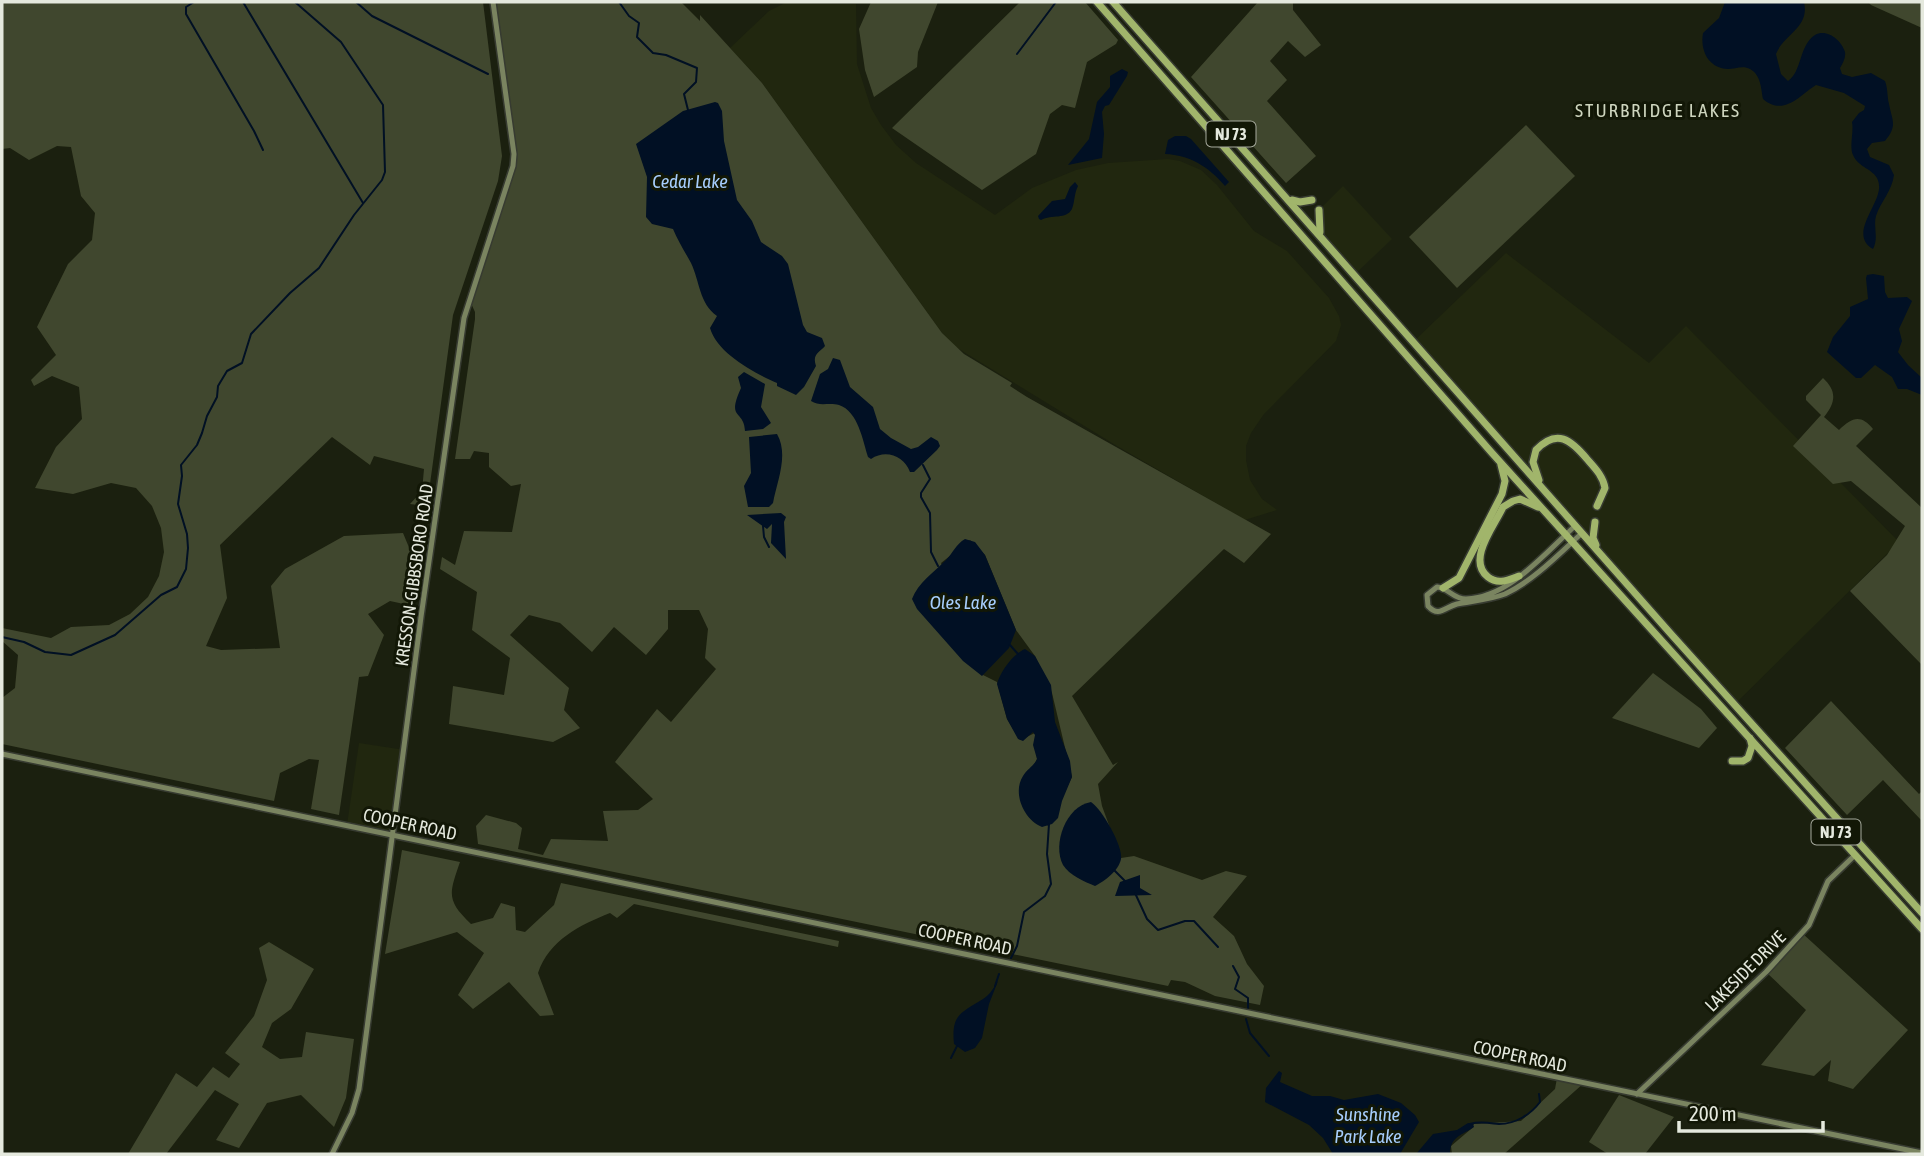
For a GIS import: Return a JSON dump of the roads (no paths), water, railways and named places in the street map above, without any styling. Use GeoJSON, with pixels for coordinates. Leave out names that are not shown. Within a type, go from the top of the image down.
{"type":"FeatureCollection","features":[{"type":"Feature","properties":{"kind":"highway","name":"NJ 73"},"geometry":{"type":"LineString","coordinates":[[1097,2],[1492,453],[1922,929]]}},
{"type":"Feature","properties":{"kind":"highway","name":"NJ 73"},"geometry":{"type":"LineString","coordinates":[[1113,2],[1575,526],[1922,913]]}},
{"type":"Feature","properties":{"kind":"highway"},"geometry":{"type":"LineString","coordinates":[[1288,199],[1300,202],[1312,200]]}},
{"type":"Feature","properties":{"kind":"highway"},"geometry":{"type":"LineString","coordinates":[[1319,210],[1318,223],[1322,236]]}},
{"type":"Feature","properties":{"kind":"highway"},"geometry":{"type":"LineString","coordinates":[[1546,493],[1534,469],[1536,450],[1552,439],[1566,439],[1575,445],[1602,476],[1605,488],[1597,506]]}},
{"type":"Feature","properties":{"kind":"highway"},"geometry":{"type":"LineString","coordinates":[[1443,588],[1459,578],[1502,495],[1505,485],[1502,467],[1492,453]]}},
{"type":"Feature","properties":{"kind":"highway"},"geometry":{"type":"LineString","coordinates":[[1519,576],[1504,581],[1494,580],[1483,572],[1479,563],[1480,553],[1503,508],[1513,501],[1526,500],[1552,519]]}},
{"type":"Feature","properties":{"kind":"highway"},"geometry":{"type":"LineString","coordinates":[[1595,522],[1593,538],[1599,552]]}},
{"type":"Feature","properties":{"kind":"highway"},"geometry":{"type":"LineString","coordinates":[[1732,761],[1748,758],[1752,746],[1749,737]]}},
{"type":"Feature","properties":{"kind":"street","name":"KRESSON-GIBBSBORO ROAD"},"geometry":{"type":"LineString","coordinates":[[332,1154],[352,1113],[359,1089],[421,617],[464,318],[513,166],[514,154],[493,2]]}},
{"type":"Feature","properties":{"kind":"street"},"geometry":{"type":"LineString","coordinates":[[1575,526],[1502,588],[1476,598],[1463,599],[1450,595],[1443,588],[1435,588],[1430,592],[1427,604],[1436,612],[1444,611],[1449,607],[1506,594],[1530,578],[1582,533]]}},
{"type":"Feature","properties":{"kind":"street"},"geometry":{"type":"LineString","coordinates":[[1449,607],[1450,595]]}},
{"type":"Feature","properties":{"kind":"street","name":"COOPER ROAD"},"geometry":{"type":"LineString","coordinates":[[2,754],[1922,1153]]}},
{"type":"Feature","properties":{"kind":"street","name":"LAKESIDE DRIVE"},"geometry":{"type":"LineString","coordinates":[[1637,1094],[1766,972],[1809,925],[1828,881],[1855,855]]}},
{"type":"Feature","properties":{"kind":"water"},"geometry":{"type":"Polygon","coordinates":[[[1725,2],[1804,2],[1805,11],[1800,25],[1776,54],[1781,74],[1788,81],[1793,77],[1810,39],[1824,33],[1837,40],[1845,52],[1840,68],[1842,74],[1852,77],[1871,73],[1885,81],[1893,127],[1885,141],[1872,143],[1867,149],[1870,157],[1889,165],[1894,175],[1876,216],[1876,241],[1873,249],[1866,243],[1864,229],[1877,196],[1879,182],[1873,173],[1856,160],[1851,147],[1852,122],[1865,106],[1844,93],[1816,85],[1791,102],[1778,106],[1763,99],[1758,78],[1750,69],[1728,69],[1715,65],[1704,52],[1703,33],[1719,18],[1725,2]]]}},
{"type":"Feature","properties":{"kind":"water"},"geometry":{"type":"Polygon","coordinates":[[[1122,69],[1128,72],[1127,76],[1102,112],[1102,158],[1068,165],[1089,139],[1097,102],[1110,87],[1110,76],[1122,69]]]}},
{"type":"Feature","properties":{"kind":"water","name":"Cedar Lake"},"geometry":{"type":"Polygon","coordinates":[[[715,102],[722,111],[724,141],[737,200],[752,221],[761,242],[782,256],[788,264],[803,325],[807,332],[822,338],[825,346],[817,354],[816,366],[804,387],[796,395],[748,368],[720,346],[710,328],[717,316],[703,299],[691,263],[673,229],[652,224],[646,217],[647,177],[636,144],[683,111],[715,102]]]}},
{"type":"Feature","properties":{"kind":"water"},"geometry":{"type":"Polygon","coordinates":[[[1175,136],[1191,139],[1229,182],[1225,186],[1198,163],[1165,154],[1168,140],[1175,136]]]}},
{"type":"Feature","properties":{"kind":"water"},"geometry":{"type":"Polygon","coordinates":[[[1075,182],[1078,186],[1072,209],[1062,216],[1039,219],[1038,216],[1052,201],[1065,199],[1075,182]]]}},
{"type":"Feature","properties":{"kind":"water"},"geometry":{"type":"Polygon","coordinates":[[[1867,275],[1884,276],[1888,298],[1907,297],[1912,301],[1899,329],[1902,341],[1898,352],[1922,378],[1922,395],[1907,389],[1898,389],[1892,377],[1875,365],[1861,378],[1856,378],[1827,352],[1833,337],[1850,316],[1850,307],[1868,299],[1866,278],[1867,275]]]}},
{"type":"Feature","properties":{"kind":"water"},"geometry":{"type":"Polygon","coordinates":[[[833,358],[840,360],[850,387],[873,407],[880,429],[891,438],[911,449],[931,437],[938,441],[940,446],[937,450],[914,472],[910,472],[899,458],[888,454],[871,459],[868,457],[859,427],[851,413],[839,405],[811,401],[820,374],[828,369],[833,358]]]}},
{"type":"Feature","properties":{"kind":"water"},"geometry":{"type":"Polygon","coordinates":[[[744,372],[765,384],[761,407],[771,423],[763,429],[745,431],[744,424],[735,410],[741,388],[738,377],[744,372]]]}},
{"type":"Feature","properties":{"kind":"water"},"geometry":{"type":"Polygon","coordinates":[[[777,434],[782,459],[773,503],[769,507],[748,507],[744,486],[751,473],[749,437],[777,434]]]}},
{"type":"Feature","properties":{"kind":"water"},"geometry":{"type":"Polygon","coordinates":[[[781,513],[786,517],[786,559],[771,543],[772,524],[767,529],[747,515],[781,513]]]}},
{"type":"Feature","properties":{"kind":"water","name":"Oles Lake"},"geometry":{"type":"Polygon","coordinates":[[[965,539],[975,542],[985,555],[1016,630],[1009,648],[982,676],[963,661],[917,609],[912,599],[922,583],[965,539]]]}},
{"type":"Feature","properties":{"kind":"water"},"geometry":{"type":"Polygon","coordinates":[[[1025,649],[1035,656],[1051,685],[1055,722],[1070,761],[1072,777],[1058,818],[1052,824],[1042,827],[1025,812],[1019,798],[1023,776],[1037,759],[1033,745],[1035,735],[1033,732],[1023,741],[1018,739],[1007,719],[997,684],[1008,664],[1025,649]]]}},
{"type":"Feature","properties":{"kind":"water"},"geometry":{"type":"Polygon","coordinates":[[[1091,802],[1111,828],[1121,853],[1120,863],[1115,871],[1095,886],[1066,869],[1059,847],[1068,818],[1082,805],[1091,802]]]}},
{"type":"Feature","properties":{"kind":"water"},"geometry":{"type":"Polygon","coordinates":[[[1140,875],[1140,888],[1152,895],[1115,896],[1120,882],[1140,875]]]}},
{"type":"Feature","properties":{"kind":"water"},"geometry":{"type":"Polygon","coordinates":[[[998,981],[989,1004],[982,1038],[975,1048],[965,1052],[954,1044],[956,1020],[963,1011],[988,995],[998,981]]]}},
{"type":"Feature","properties":{"kind":"water","name":"Sunshine Park Lake"},"geometry":{"type":"Polygon","coordinates":[[[1279,1071],[1282,1073],[1280,1082],[1312,1096],[1330,1096],[1344,1100],[1378,1094],[1401,1103],[1419,1122],[1400,1154],[1333,1154],[1323,1138],[1309,1125],[1265,1102],[1266,1088],[1279,1071]]]}},
{"type":"Feature","properties":{"kind":"water","name":"Sunshine Park Lake"},"geometry":{"type":"Polygon","coordinates":[[[1468,1123],[1474,1127],[1452,1143],[1450,1154],[1416,1154],[1433,1134],[1457,1130],[1468,1123]]]}},
{"type":"Feature","properties":{"kind":"waterway"},"geometry":{"type":"LineString","coordinates":[[194,2],[186,7],[186,14],[263,150]]}},
{"type":"Feature","properties":{"kind":"waterway"},"geometry":{"type":"LineString","coordinates":[[243,2],[363,203]]}},
{"type":"Feature","properties":{"kind":"waterway"},"geometry":{"type":"LineString","coordinates":[[2,637],[24,642],[45,652],[71,655],[115,635],[161,595],[177,587],[186,569],[188,548],[187,534],[178,504],[181,465],[197,445],[217,397],[218,386],[227,371],[242,363],[251,334],[290,293],[319,268],[354,215],[382,180],[385,172],[383,105],[341,42],[295,2]]}},
{"type":"Feature","properties":{"kind":"waterway"},"geometry":{"type":"LineString","coordinates":[[356,2],[372,16],[488,74]]}},
{"type":"Feature","properties":{"kind":"waterway"},"geometry":{"type":"LineString","coordinates":[[619,2],[629,16],[639,23],[637,37],[653,53],[666,55],[697,68],[696,82],[684,94],[688,110]]}},
{"type":"Feature","properties":{"kind":"waterway"},"geometry":{"type":"LineString","coordinates":[[1017,54],[1056,2]]}},
{"type":"Feature","properties":{"kind":"waterway"},"geometry":{"type":"LineString","coordinates":[[923,465],[930,479],[921,497],[930,513],[931,552],[938,566]]}},
{"type":"Feature","properties":{"kind":"waterway"},"geometry":{"type":"LineString","coordinates":[[763,526],[769,547]]}},
{"type":"Feature","properties":{"kind":"waterway"},"geometry":{"type":"LineString","coordinates":[[1010,645],[1018,654]]}},
{"type":"Feature","properties":{"kind":"waterway"},"geometry":{"type":"LineString","coordinates":[[1011,958],[1017,946],[1024,912],[1045,896],[1051,884],[1047,854],[1049,824]]}},
{"type":"Feature","properties":{"kind":"waterway"},"geometry":{"type":"LineString","coordinates":[[1114,870],[1125,881]]}},
{"type":"Feature","properties":{"kind":"waterway"},"geometry":{"type":"LineString","coordinates":[[1135,893],[1147,919],[1158,930],[1185,921],[1194,921],[1218,947]]}},
{"type":"Feature","properties":{"kind":"waterway"},"geometry":{"type":"LineString","coordinates":[[1233,966],[1239,977],[1235,989],[1248,998],[1248,1008]]}},
{"type":"Feature","properties":{"kind":"waterway"},"geometry":{"type":"LineString","coordinates":[[995,986],[999,974]]}},
{"type":"Feature","properties":{"kind":"waterway"},"geometry":{"type":"LineString","coordinates":[[1246,1019],[1250,1033],[1269,1056]]}},
{"type":"Feature","properties":{"kind":"waterway"},"geometry":{"type":"LineString","coordinates":[[951,1058],[957,1046]]}},
{"type":"Feature","properties":{"kind":"waterway"},"geometry":{"type":"LineString","coordinates":[[1470,1124],[1505,1124],[1517,1120],[1540,1102],[1539,1094]]}},
{"type":"Feature","properties":{"kind":"district","name":"STURBRIDGE LAKES"},"geometry":{"type":"Point","coordinates":[1658,110]}}]}
